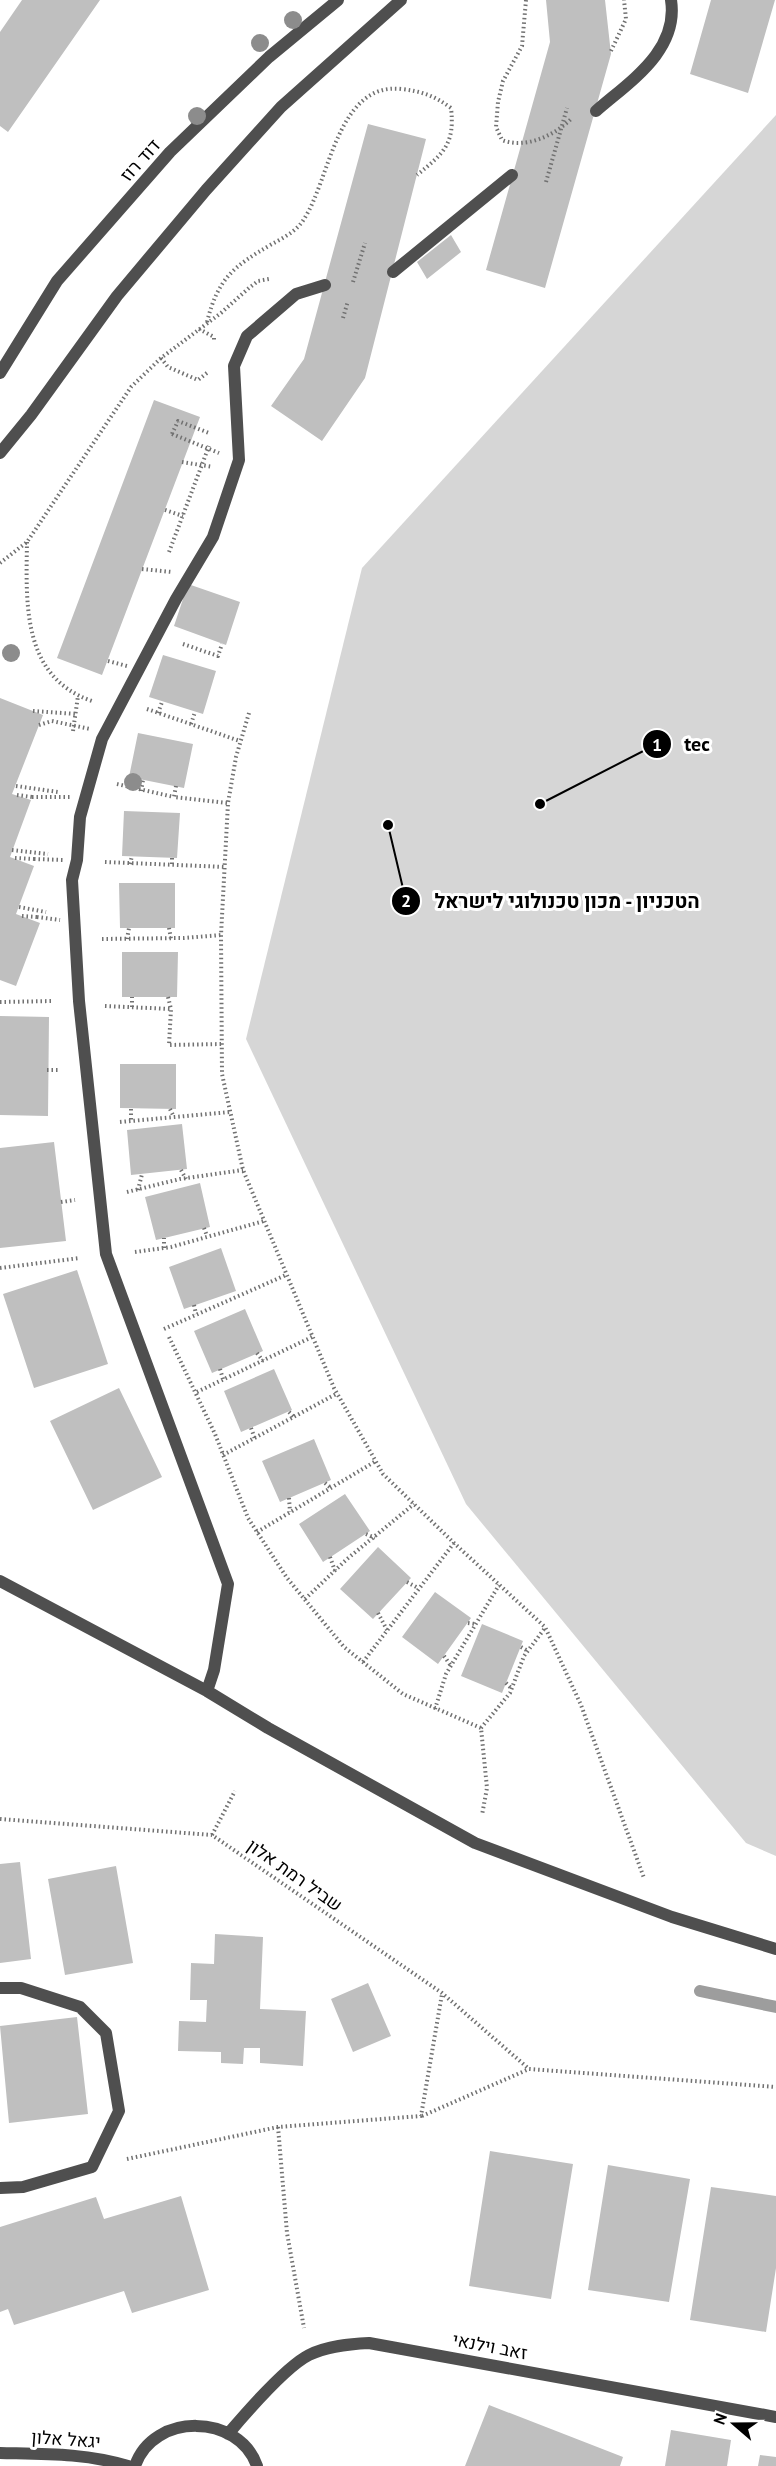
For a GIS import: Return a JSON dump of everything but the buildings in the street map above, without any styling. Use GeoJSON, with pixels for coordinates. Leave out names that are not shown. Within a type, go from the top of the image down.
{"type":"FeatureCollection","features":[{"type":"Feature","properties":{"kind":"street","name":"דוד רוז"},"geometry":{"type":"LineString","coordinates":[[0,373],[57,281],[170,152],[269,57],[338,0]]}},
{"type":"Feature","properties":{"kind":"street"},"geometry":{"type":"LineString","coordinates":[[0,453],[31,415],[117,296],[206,190],[281,107],[401,0]]}},
{"type":"Feature","properties":{"kind":"street"},"geometry":{"type":"LineString","coordinates":[[596,111],[655,58],[667,36],[673,10],[671,0]]}},
{"type":"Feature","properties":{"kind":"street"},"geometry":{"type":"LineString","coordinates":[[393,272],[512,175]]}},
{"type":"Feature","properties":{"kind":"street"},"geometry":{"type":"LineString","coordinates":[[207,1691],[214,1670],[228,1584],[106,1254],[79,1001],[72,880],[77,860],[83,802],[102,739],[120,701],[213,537],[239,460],[234,366],[248,336],[296,294],[325,285]]}},
{"type":"Feature","properties":{"kind":"street"},"geometry":{"type":"LineString","coordinates":[[0,1581],[207,1691],[268,1728],[475,1843],[672,1917],[776,1949]]}},
{"type":"Feature","properties":{"kind":"street"},"geometry":{"type":"LineString","coordinates":[[0,1988],[21,1988],[80,2007],[106,2033],[119,2111],[92,2167],[23,2187],[0,2187]]}},
{"type":"Feature","properties":{"kind":"street","name":"זאב וילנאי"},"geometry":{"type":"LineString","coordinates":[[228,2434],[256,2402],[308,2356],[341,2345],[369,2343],[776,2417]]}},
{"type":"Feature","properties":{"kind":"street"},"geometry":{"type":"LineString","coordinates":[[135,2466],[148,2445],[164,2433],[184,2426],[205,2425],[228,2434],[242,2443],[257,2466]]}},
{"type":"Feature","properties":{"kind":"street","name":"יגאל אלון"},"geometry":{"type":"LineString","coordinates":[[0,2453],[103,2458],[128,2466]]}},
{"type":"Feature","properties":{"kind":"path"},"geometry":{"type":"LineString","coordinates":[[526,0],[522,46],[503,81],[496,127],[502,140],[514,145],[561,129],[578,113]]}},
{"type":"Feature","properties":{"kind":"path"},"geometry":{"type":"LineString","coordinates":[[611,51],[626,19],[624,0]]}},
{"type":"Feature","properties":{"kind":"path"},"geometry":{"type":"LineString","coordinates":[[207,322],[214,295],[237,266],[288,235],[304,220],[353,110],[372,93],[391,88],[419,91],[438,99],[451,108],[453,129],[445,151],[417,174]]}},
{"type":"Feature","properties":{"kind":"path"},"geometry":{"type":"LineString","coordinates":[[546,182],[567,107]]}},
{"type":"Feature","properties":{"kind":"path"},"geometry":{"type":"LineString","coordinates":[[0,563],[27,542],[131,387],[161,358],[258,281]]}},
{"type":"Feature","properties":{"kind":"path"},"geometry":{"type":"LineString","coordinates":[[199,329],[214,337],[214,346]]}},
{"type":"Feature","properties":{"kind":"path"},"geometry":{"type":"LineString","coordinates":[[161,358],[168,367],[198,380],[215,365]]}},
{"type":"Feature","properties":{"kind":"path"},"geometry":{"type":"LineString","coordinates":[[206,373],[209,380]]}},
{"type":"Feature","properties":{"kind":"path"},"geometry":{"type":"LineString","coordinates":[[215,430],[213,435],[178,421],[172,434],[219,453]]}},
{"type":"Feature","properties":{"kind":"path"},"geometry":{"type":"LineString","coordinates":[[175,537],[209,445]]}},
{"type":"Feature","properties":{"kind":"path"},"geometry":{"type":"LineString","coordinates":[[182,462],[213,467]]}},
{"type":"Feature","properties":{"kind":"path"},"geometry":{"type":"LineString","coordinates":[[165,510],[183,516]]}},
{"type":"Feature","properties":{"kind":"path"},"geometry":{"type":"LineString","coordinates":[[27,542],[26,586],[34,646],[57,682],[78,696],[75,725]]}},
{"type":"Feature","properties":{"kind":"path"},"geometry":{"type":"LineString","coordinates":[[142,569],[172,572]]}},
{"type":"Feature","properties":{"kind":"path"},"geometry":{"type":"LineString","coordinates":[[194,648],[218,656],[222,644]]}},
{"type":"Feature","properties":{"kind":"path"},"geometry":{"type":"LineString","coordinates":[[108,662],[127,666]]}},
{"type":"Feature","properties":{"kind":"path"},"geometry":{"type":"LineString","coordinates":[[120,701],[240,741]]}},
{"type":"Feature","properties":{"kind":"path"},"geometry":{"type":"LineString","coordinates":[[158,713],[162,702]]}},
{"type":"Feature","properties":{"kind":"path"},"geometry":{"type":"LineString","coordinates":[[33,711],[77,714]]}},
{"type":"Feature","properties":{"kind":"path"},"geometry":{"type":"LineString","coordinates":[[191,724],[195,712]]}},
{"type":"Feature","properties":{"kind":"path"},"geometry":{"type":"LineString","coordinates":[[249,713],[240,741],[228,803],[221,935],[222,1074],[243,1170],[312,1337],[338,1393],[383,1474],[454,1544],[545,1627],[581,1705],[644,1878]]}},
{"type":"Feature","properties":{"kind":"path"},"geometry":{"type":"LineString","coordinates":[[41,719],[90,729]]}},
{"type":"Feature","properties":{"kind":"path"},"geometry":{"type":"LineString","coordinates":[[39,725],[52,721]]}},
{"type":"Feature","properties":{"kind":"path"},"geometry":{"type":"LineString","coordinates":[[141,791],[143,780]]}},
{"type":"Feature","properties":{"kind":"path"},"geometry":{"type":"LineString","coordinates":[[16,786],[59,792]]}},
{"type":"Feature","properties":{"kind":"path"},"geometry":{"type":"LineString","coordinates":[[174,797],[176,786]]}},
{"type":"Feature","properties":{"kind":"path"},"geometry":{"type":"LineString","coordinates":[[133,789],[174,797],[228,803]]}},
{"type":"Feature","properties":{"kind":"path"},"geometry":{"type":"LineString","coordinates":[[17,795],[71,797]]}},
{"type":"Feature","properties":{"kind":"path"},"geometry":{"type":"LineString","coordinates":[[25,798],[32,797]]}},
{"type":"Feature","properties":{"kind":"path"},"geometry":{"type":"LineString","coordinates":[[12,850],[48,854]]}},
{"type":"Feature","properties":{"kind":"path"},"geometry":{"type":"LineString","coordinates":[[130,864],[132,856]]}},
{"type":"Feature","properties":{"kind":"path"},"geometry":{"type":"LineString","coordinates":[[15,858],[64,860]]}},
{"type":"Feature","properties":{"kind":"path"},"geometry":{"type":"LineString","coordinates":[[172,858],[172,865]]}},
{"type":"Feature","properties":{"kind":"path"},"geometry":{"type":"LineString","coordinates":[[27,863],[34,859]]}},
{"type":"Feature","properties":{"kind":"path"},"geometry":{"type":"LineString","coordinates":[[115,863],[225,867]]}},
{"type":"Feature","properties":{"kind":"path"},"geometry":{"type":"LineString","coordinates":[[19,907],[47,912]]}},
{"type":"Feature","properties":{"kind":"path"},"geometry":{"type":"LineString","coordinates":[[22,916],[60,920]]}},
{"type":"Feature","properties":{"kind":"path"},"geometry":{"type":"LineString","coordinates":[[169,927],[171,939]]}},
{"type":"Feature","properties":{"kind":"path"},"geometry":{"type":"LineString","coordinates":[[128,939],[129,928]]}},
{"type":"Feature","properties":{"kind":"path"},"geometry":{"type":"LineString","coordinates":[[114,939],[171,939],[221,935]]}},
{"type":"Feature","properties":{"kind":"path"},"geometry":{"type":"LineString","coordinates":[[132,997],[132,1007]]}},
{"type":"Feature","properties":{"kind":"path"},"geometry":{"type":"LineString","coordinates":[[168,997],[171,1009],[169,1045],[222,1044]]}},
{"type":"Feature","properties":{"kind":"path"},"geometry":{"type":"LineString","coordinates":[[0,1002],[43,1001]]}},
{"type":"Feature","properties":{"kind":"path"},"geometry":{"type":"LineString","coordinates":[[103,1006],[171,1009]]}},
{"type":"Feature","properties":{"kind":"path"},"geometry":{"type":"LineString","coordinates":[[131,1109],[129,1121],[230,1112]]}},
{"type":"Feature","properties":{"kind":"path"},"geometry":{"type":"LineString","coordinates":[[170,1109],[174,1117]]}},
{"type":"Feature","properties":{"kind":"path"},"geometry":{"type":"LineString","coordinates":[[181,1170],[186,1179]]}},
{"type":"Feature","properties":{"kind":"path"},"geometry":{"type":"LineString","coordinates":[[129,1191],[243,1170]]}},
{"type":"Feature","properties":{"kind":"path"},"geometry":{"type":"LineString","coordinates":[[138,1190],[142,1174]]}},
{"type":"Feature","properties":{"kind":"path"},"geometry":{"type":"LineString","coordinates":[[154,1251],[264,1221]]}},
{"type":"Feature","properties":{"kind":"path"},"geometry":{"type":"LineString","coordinates":[[204,1228],[207,1236]]}},
{"type":"Feature","properties":{"kind":"path"},"geometry":{"type":"LineString","coordinates":[[164,1238],[164,1248]]}},
{"type":"Feature","properties":{"kind":"path"},"geometry":{"type":"LineString","coordinates":[[0,1268],[106,1254]]}},
{"type":"Feature","properties":{"kind":"path"},"geometry":{"type":"LineString","coordinates":[[164,1329],[286,1275]]}},
{"type":"Feature","properties":{"kind":"path"},"geometry":{"type":"LineString","coordinates":[[232,1292],[239,1295]]}},
{"type":"Feature","properties":{"kind":"path"},"geometry":{"type":"LineString","coordinates":[[194,1305],[196,1314]]}},
{"type":"Feature","properties":{"kind":"path"},"geometry":{"type":"LineString","coordinates":[[196,1392],[312,1337]]}},
{"type":"Feature","properties":{"kind":"path"},"geometry":{"type":"LineString","coordinates":[[257,1353],[263,1360]]}},
{"type":"Feature","properties":{"kind":"path"},"geometry":{"type":"LineString","coordinates":[[220,1369],[223,1379]]}},
{"type":"Feature","properties":{"kind":"path"},"geometry":{"type":"LineString","coordinates":[[338,1393],[224,1455],[248,1518],[287,1578],[344,1647],[403,1694],[481,1728]]}},
{"type":"Feature","properties":{"kind":"path"},"geometry":{"type":"LineString","coordinates":[[289,1412],[294,1417]]}},
{"type":"Feature","properties":{"kind":"path"},"geometry":{"type":"LineString","coordinates":[[251,1428],[255,1439]]}},
{"type":"Feature","properties":{"kind":"path"},"geometry":{"type":"LineString","coordinates":[[257,1532],[376,1461]]}},
{"type":"Feature","properties":{"kind":"path"},"geometry":{"type":"LineString","coordinates":[[325,1483],[331,1488]]}},
{"type":"Feature","properties":{"kind":"path"},"geometry":{"type":"LineString","coordinates":[[288,1498],[290,1512]]}},
{"type":"Feature","properties":{"kind":"path"},"geometry":{"type":"LineString","coordinates":[[305,1599],[414,1504]]}},
{"type":"Feature","properties":{"kind":"path"},"geometry":{"type":"LineString","coordinates":[[366,1534],[376,1538]]}},
{"type":"Feature","properties":{"kind":"path"},"geometry":{"type":"LineString","coordinates":[[363,1662],[454,1544]]}},
{"type":"Feature","properties":{"kind":"path"},"geometry":{"type":"LineString","coordinates":[[330,1557],[335,1571]]}},
{"type":"Feature","properties":{"kind":"path"},"geometry":{"type":"LineString","coordinates":[[407,1582],[418,1588]]}},
{"type":"Feature","properties":{"kind":"path"},"geometry":{"type":"LineString","coordinates":[[435,1709],[451,1666],[499,1585]]}},
{"type":"Feature","properties":{"kind":"path"},"geometry":{"type":"LineString","coordinates":[[378,1614],[387,1630]]}},
{"type":"Feature","properties":{"kind":"path"},"geometry":{"type":"LineString","coordinates":[[468,1623],[475,1624]]}},
{"type":"Feature","properties":{"kind":"path"},"geometry":{"type":"LineString","coordinates":[[481,1817],[488,1788],[481,1728],[511,1688],[528,1651],[545,1627]]}},
{"type":"Feature","properties":{"kind":"path"},"geometry":{"type":"LineString","coordinates":[[520,1647],[528,1651]]}},
{"type":"Feature","properties":{"kind":"path"},"geometry":{"type":"LineString","coordinates":[[444,1656],[451,1666]]}},
{"type":"Feature","properties":{"kind":"path"},"geometry":{"type":"LineString","coordinates":[[506,1683],[511,1688]]}},
{"type":"Feature","properties":{"kind":"path"},"geometry":{"type":"LineString","coordinates":[[0,1819],[212,1835],[235,1791]]}},
{"type":"Feature","properties":{"kind":"path","name":"שביל רמת אלון"},"geometry":{"type":"LineString","coordinates":[[212,1835],[442,1994],[529,2069]]}},
{"type":"Feature","properties":{"kind":"path"},"geometry":{"type":"LineString","coordinates":[[421,2116],[442,1994]]}},
{"type":"Feature","properties":{"kind":"path"},"geometry":{"type":"LineString","coordinates":[[92,2167],[278,2127],[421,2116],[529,2069],[776,2087]]}},
{"type":"Feature","properties":{"kind":"path"},"geometry":{"type":"LineString","coordinates":[[278,2127],[287,2233],[308,2356]]}},
{"type":"Feature","properties":{"kind":"shaded area"},"geometry":{"type":"Polygon","coordinates":[[[776,115],[776,1856],[746,1843],[466,1504],[246,1039],[362,568],[776,115]]]}},
{"type":"Feature","properties":{"kind":"waterway"},"geometry":{"type":"LineString","coordinates":[[700,1991],[776,2007]]}},
{"type":"Feature","properties":{"kind":"place","name":"tec"},"geometry":{"type":"Point","coordinates":[540,804]}},
{"type":"Feature","properties":{"kind":"place","name":"הטכניון - מכון טכנולוגי לישראל"},"geometry":{"type":"Point","coordinates":[388,825]}}]}
